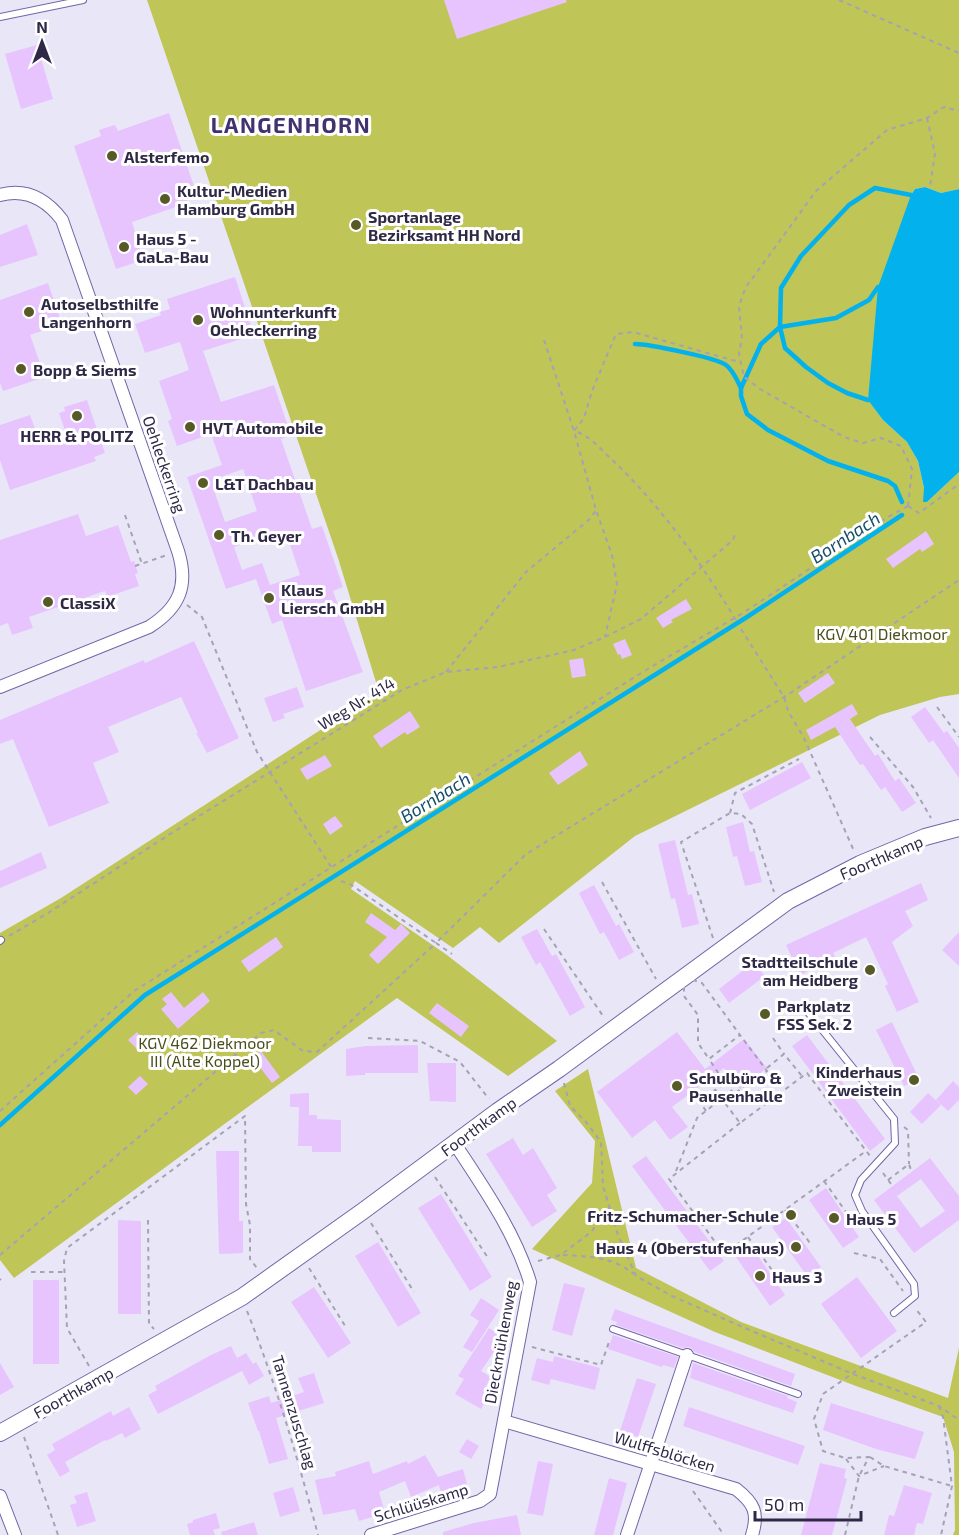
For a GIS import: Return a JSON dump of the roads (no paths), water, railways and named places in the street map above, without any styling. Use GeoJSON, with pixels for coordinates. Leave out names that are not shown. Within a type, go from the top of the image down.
{"type":"FeatureCollection","features":[{"type":"Feature","properties":{"kind":"street","name":"Oehleckerring"},"geometry":{"type":"LineString","coordinates":[[0,195],[20,193],[38,197],[48,203],[62,220],[178,551],[183,576],[178,598],[161,620],[149,627],[0,687]]}},
{"type":"Feature","properties":{"kind":"street","name":"Foorthkamp"},"geometry":{"type":"LineString","coordinates":[[0,1433],[242,1297],[788,901],[860,864],[925,837],[959,828]]}},
{"type":"Feature","properties":{"kind":"street","name":"Dieckmühlenweg"},"geometry":{"type":"LineString","coordinates":[[455,1144],[497,1210],[525,1265],[530,1282],[490,1494],[480,1501]]}},
{"type":"Feature","properties":{"kind":"street"},"geometry":{"type":"LineString","coordinates":[[627,1535],[687,1355]]}},
{"type":"Feature","properties":{"kind":"street","name":"Dieckmühlenweg"},"geometry":{"type":"LineString","coordinates":[[504,1420],[534,1429]]}},
{"type":"Feature","properties":{"kind":"street","name":"Wulffsblöcken"},"geometry":{"type":"LineString","coordinates":[[534,1429],[736,1489],[750,1500],[755,1514],[752,1535]]}},
{"type":"Feature","properties":{"kind":"street"},"geometry":{"type":"LineString","coordinates":[[0,1496],[15,1535]]}},
{"type":"Feature","properties":{"kind":"street","name":"Schlüüskamp"},"geometry":{"type":"LineString","coordinates":[[371,1535],[480,1501]]}},
{"type":"Feature","properties":{"kind":"lane"},"geometry":{"type":"LineString","coordinates":[[0,17],[83,0]]}},
{"type":"Feature","properties":{"kind":"lane"},"geometry":{"type":"LineString","coordinates":[[803,1006],[894,1119],[895,1143],[861,1180],[855,1195],[862,1211],[914,1284],[915,1296],[894,1313]]}},
{"type":"Feature","properties":{"kind":"lane"},"geometry":{"type":"LineString","coordinates":[[613,1329],[798,1394]]}},
{"type":"Feature","properties":{"kind":"water"},"geometry":{"type":"Polygon","coordinates":[[[925,187],[941,193],[959,189],[959,472],[927,502],[923,502],[924,488],[918,461],[907,442],[883,420],[868,400],[878,287],[911,195],[915,189],[925,187]]]}},
{"type":"Feature","properties":{"kind":"waterway"},"geometry":{"type":"LineString","coordinates":[[868,400],[828,383],[785,348],[780,327],[781,288],[801,256],[849,205],[875,188],[911,195]]}},
{"type":"Feature","properties":{"kind":"waterway"},"geometry":{"type":"LineString","coordinates":[[878,287],[869,300],[836,318],[780,327],[761,344],[741,388],[741,396],[747,414],[768,430],[828,461],[888,481],[895,486],[902,502]]}},
{"type":"Feature","properties":{"kind":"waterway"},"geometry":{"type":"LineString","coordinates":[[635,344],[682,352],[720,362],[731,370],[741,388]]}},
{"type":"Feature","properties":{"kind":"waterway","name":"Bornbach"},"geometry":{"type":"LineString","coordinates":[[0,1125],[145,995],[747,617],[902,515]]}},
{"type":"Feature","properties":{"kind":"place","name":"Alsterfemo"},"geometry":{"type":"Point","coordinates":[112,156]}},
{"type":"Feature","properties":{"kind":"place","name":"Kultur-Medien Hamburg GmbH"},"geometry":{"type":"Point","coordinates":[165,199]}},
{"type":"Feature","properties":{"kind":"place","name":"Sportanlage Bezirksamt HH Nord"},"geometry":{"type":"Point","coordinates":[356,225]}},
{"type":"Feature","properties":{"kind":"place","name":"Haus 5 - GaLa-Bau"},"geometry":{"type":"Point","coordinates":[124,247]}},
{"type":"Feature","properties":{"kind":"place","name":"Autoselbsthilfe Langenhorn"},"geometry":{"type":"Point","coordinates":[29,312]}},
{"type":"Feature","properties":{"kind":"place","name":"Wohnunterkunft Oehleckerring"},"geometry":{"type":"Point","coordinates":[198,320]}},
{"type":"Feature","properties":{"kind":"place","name":"Bopp & Siems"},"geometry":{"type":"Point","coordinates":[21,369]}},
{"type":"Feature","properties":{"kind":"place","name":"HERR & POLITZ"},"geometry":{"type":"Point","coordinates":[77,416]}},
{"type":"Feature","properties":{"kind":"place","name":"HVT Automobile"},"geometry":{"type":"Point","coordinates":[190,427]}},
{"type":"Feature","properties":{"kind":"place","name":"L&T Dachbau"},"geometry":{"type":"Point","coordinates":[203,483]}},
{"type":"Feature","properties":{"kind":"place","name":"Th. Geyer"},"geometry":{"type":"Point","coordinates":[219,535]}},
{"type":"Feature","properties":{"kind":"place","name":"Klaus Liersch GmbH"},"geometry":{"type":"Point","coordinates":[269,598]}},
{"type":"Feature","properties":{"kind":"place","name":"ClassiX"},"geometry":{"type":"Point","coordinates":[48,602]}},
{"type":"Feature","properties":{"kind":"place","name":"Stadtteilschule am Heidberg"},"geometry":{"type":"Point","coordinates":[870,970]}},
{"type":"Feature","properties":{"kind":"place","name":"Parkplatz FSS Sek. 2"},"geometry":{"type":"Point","coordinates":[765,1014]}},
{"type":"Feature","properties":{"kind":"place","name":"Kinderhaus Zweistein"},"geometry":{"type":"Point","coordinates":[914,1080]}},
{"type":"Feature","properties":{"kind":"place","name":"Schulbüro & Pausenhalle"},"geometry":{"type":"Point","coordinates":[677,1086]}},
{"type":"Feature","properties":{"kind":"place","name":"Fritz-Schumacher-Schule"},"geometry":{"type":"Point","coordinates":[791,1215]}},
{"type":"Feature","properties":{"kind":"place","name":"Haus 5"},"geometry":{"type":"Point","coordinates":[834,1218]}},
{"type":"Feature","properties":{"kind":"place","name":"Haus 4 (Oberstufenhaus)"},"geometry":{"type":"Point","coordinates":[796,1247]}},
{"type":"Feature","properties":{"kind":"place","name":"Haus 3"},"geometry":{"type":"Point","coordinates":[760,1276]}},
{"type":"Feature","properties":{"kind":"district","name":"LANGENHORN"},"geometry":{"type":"Point","coordinates":[291,124]}},
{"type":"Feature","properties":{"kind":"park label","name":"KGV 401 Diekmoor"},"geometry":{"type":"Point","coordinates":[882,633]}},
{"type":"Feature","properties":{"kind":"park label","name":"KGV 462 Diekmoor III (Alte Koppel)"},"geometry":{"type":"Point","coordinates":[205,1051]}}]}
